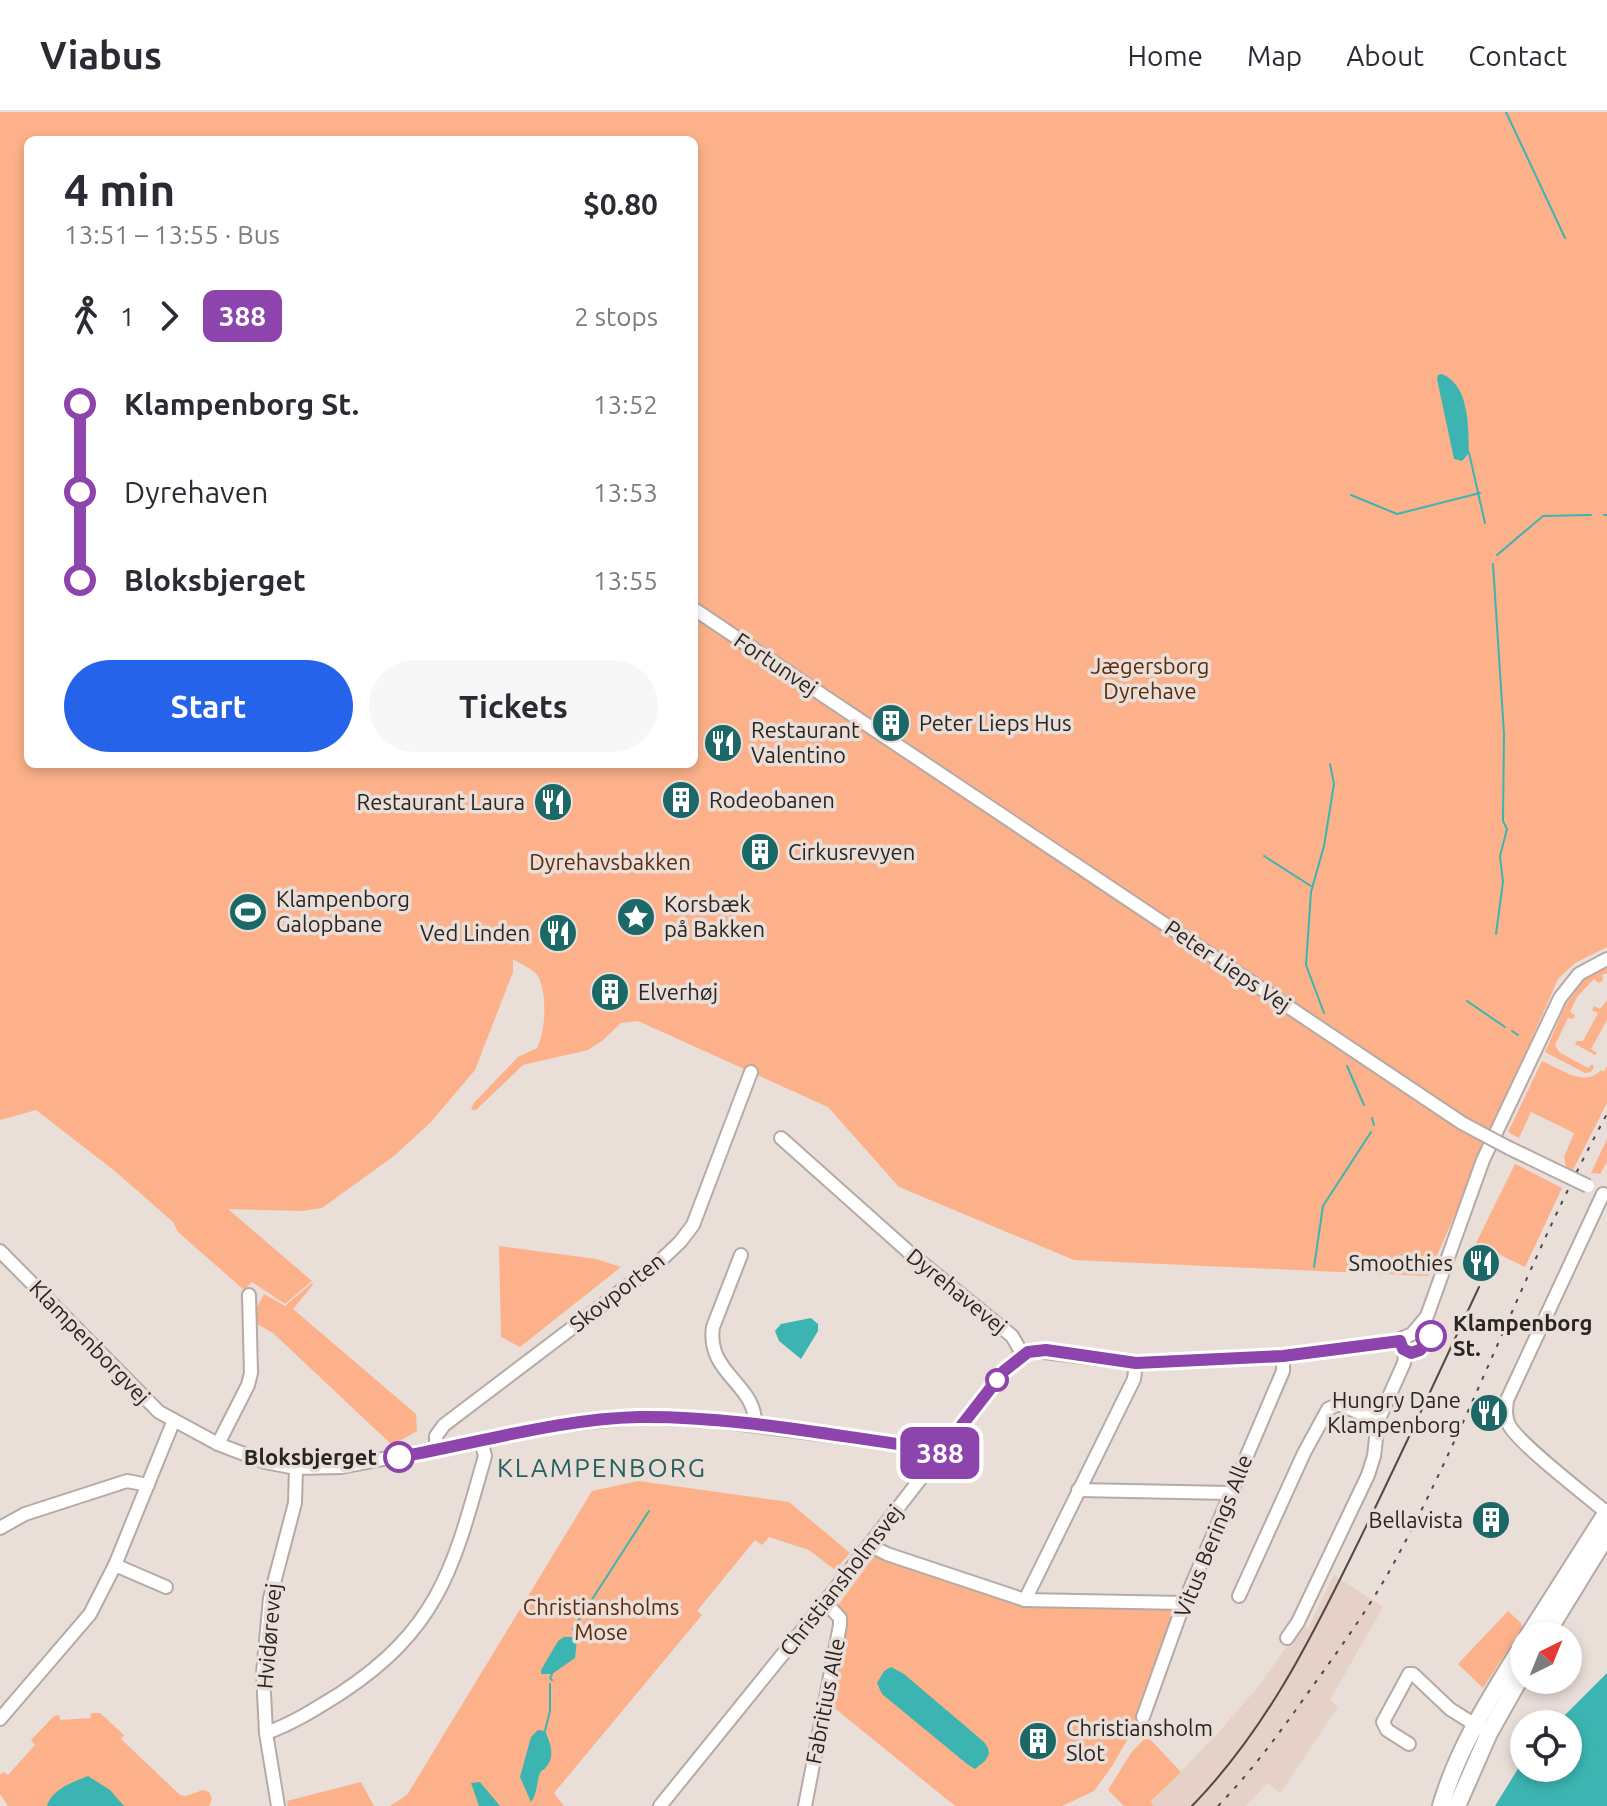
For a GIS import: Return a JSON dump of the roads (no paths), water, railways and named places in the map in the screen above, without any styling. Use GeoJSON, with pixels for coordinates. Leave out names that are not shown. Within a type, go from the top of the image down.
{"type":"FeatureCollection","features":[{"type":"Feature","properties":{"kind":"main road"},"geometry":{"type":"LineString","coordinates":[[1537,1622],[1607,1512]]}},
{"type":"Feature","properties":{"kind":"main road"},"geometry":{"type":"LineString","coordinates":[[1554,1622],[1607,1535]]}},
{"type":"Feature","properties":{"kind":"main road"},"geometry":{"type":"LineString","coordinates":[[1457,1806],[1482,1729],[1510,1672]]}},
{"type":"Feature","properties":{"kind":"main road"},"geometry":{"type":"LineString","coordinates":[[1441,1806],[1459,1756],[1510,1690]]}},
{"type":"Feature","properties":{"kind":"street","name":"Fortunvej"},"geometry":{"type":"LineString","coordinates":[[698,612],[859,720]]}},
{"type":"Feature","properties":{"kind":"street","name":"Peter Lieps Vej"},"geometry":{"type":"LineString","coordinates":[[859,720],[1462,1123],[1605,1195]]}},
{"type":"Feature","properties":{"kind":"street"},"geometry":{"type":"LineString","coordinates":[[1287,1638],[1298,1622],[1368,1475],[1374,1456],[1378,1421],[1404,1363],[1400,1341],[1418,1329],[1427,1316],[1483,1160],[1560,998],[1579,974],[1607,959]]}},
{"type":"Feature","properties":{"kind":"street","name":"Skovporten"},"geometry":{"type":"LineString","coordinates":[[436,1450],[436,1436],[444,1425],[659,1262],[680,1242],[693,1225],[751,1072]]}},
{"type":"Feature","properties":{"kind":"street","name":"Dyrehavevej"},"geometry":{"type":"LineString","coordinates":[[781,1138],[911,1254],[1012,1336],[1023,1355],[1046,1350],[1136,1363],[1283,1356],[1400,1341]]}},
{"type":"Feature","properties":{"kind":"street"},"geometry":{"type":"LineString","coordinates":[[1605,1195],[1507,1400],[1506,1408],[1507,1419],[1518,1437],[1607,1512]]}},
{"type":"Feature","properties":{"kind":"street","name":"Klampenborgvej"},"geometry":{"type":"LineString","coordinates":[[0,1251],[150,1404],[244,1456],[296,1468],[341,1467],[561,1425],[638,1417],[755,1425],[905,1445],[934,1461]]}},
{"type":"Feature","properties":{"kind":"street"},"geometry":{"type":"LineString","coordinates":[[741,1255],[711,1339],[718,1361],[756,1410],[755,1425]]}},
{"type":"Feature","properties":{"kind":"street"},"geometry":{"type":"LineString","coordinates":[[218,1444],[251,1373],[249,1295]]}},
{"type":"Feature","properties":{"kind":"street","name":"Christiansholmsvej"},"geometry":{"type":"LineString","coordinates":[[660,1806],[825,1602],[1004,1371],[1023,1355]]}},
{"type":"Feature","properties":{"kind":"street","name":"Vitus Berings Alle"},"geometry":{"type":"LineString","coordinates":[[1143,1717],[1184,1603],[1283,1371],[1283,1356]]}},
{"type":"Feature","properties":{"kind":"street"},"geometry":{"type":"LineString","coordinates":[[1025,1600],[1134,1379],[1136,1363]]}},
{"type":"Feature","properties":{"kind":"street"},"geometry":{"type":"LineString","coordinates":[[1239,1596],[1328,1409],[1339,1404],[1378,1421]]}},
{"type":"Feature","properties":{"kind":"street"},"geometry":{"type":"LineString","coordinates":[[0,1719],[90,1614],[115,1565],[174,1420]]}},
{"type":"Feature","properties":{"kind":"street"},"geometry":{"type":"LineString","coordinates":[[266,1733],[282,1727],[367,1675],[416,1628],[431,1606],[457,1553],[485,1456],[481,1440]]}},
{"type":"Feature","properties":{"kind":"street","name":"Hvidørevej"},"geometry":{"type":"LineString","coordinates":[[278,1806],[263,1697],[265,1635],[276,1567],[295,1503],[296,1468]]}},
{"type":"Feature","properties":{"kind":"street"},"geometry":{"type":"LineString","coordinates":[[0,1528],[25,1514],[127,1481],[148,1485]]}},
{"type":"Feature","properties":{"kind":"street"},"geometry":{"type":"LineString","coordinates":[[1078,1490],[1230,1493]]}},
{"type":"Feature","properties":{"kind":"street"},"geometry":{"type":"LineString","coordinates":[[869,1545],[887,1554],[1025,1600],[1184,1603]]}},
{"type":"Feature","properties":{"kind":"street"},"geometry":{"type":"LineString","coordinates":[[115,1565],[166,1587]]}},
{"type":"Feature","properties":{"kind":"street","name":"Fabritius Alle"},"geometry":{"type":"LineString","coordinates":[[805,1806],[840,1625],[840,1618],[825,1602]]}},
{"type":"Feature","properties":{"kind":"street"},"geometry":{"type":"LineString","coordinates":[[1409,1744],[1387,1730],[1383,1722],[1409,1674],[1413,1674],[1450,1709],[1482,1729]]}},
{"type":"Feature","properties":{"kind":"water"},"geometry":{"type":"Polygon","coordinates":[[[1442,374],[1458,388],[1466,408],[1469,453],[1462,461],[1454,459],[1437,379],[1442,374]]]}},
{"type":"Feature","properties":{"kind":"water"},"geometry":{"type":"Polygon","coordinates":[[[811,1318],[818,1324],[818,1331],[801,1359],[779,1341],[775,1331],[781,1324],[811,1318]]]}},
{"type":"Feature","properties":{"kind":"water"},"geometry":{"type":"Polygon","coordinates":[[[564,1637],[577,1640],[575,1658],[552,1674],[541,1674],[558,1641],[564,1637]]]}},
{"type":"Feature","properties":{"kind":"water"},"geometry":{"type":"Polygon","coordinates":[[[891,1667],[904,1674],[984,1742],[989,1754],[985,1761],[975,1769],[967,1764],[882,1694],[877,1683],[884,1671],[891,1667]]]}},
{"type":"Feature","properties":{"kind":"water"},"geometry":{"type":"Polygon","coordinates":[[[1607,1673],[1607,1806],[1495,1806],[1510,1782],[1582,1782],[1582,1710],[1570,1710],[1607,1673]]]}},
{"type":"Feature","properties":{"kind":"water"},"geometry":{"type":"Polygon","coordinates":[[[538,1730],[545,1731],[551,1754],[549,1763],[541,1771],[531,1802],[520,1777],[531,1737],[538,1730]]]}},
{"type":"Feature","properties":{"kind":"water"},"geometry":{"type":"Polygon","coordinates":[[[88,1776],[110,1790],[124,1806],[47,1806],[58,1791],[88,1776]]]}},
{"type":"Feature","properties":{"kind":"water"},"geometry":{"type":"Polygon","coordinates":[[[480,1782],[500,1806],[479,1806],[471,1783],[480,1782]]]}},
{"type":"Feature","properties":{"kind":"waterway"},"geometry":{"type":"LineString","coordinates":[[1506,112],[1565,238]]}},
{"type":"Feature","properties":{"kind":"waterway"},"geometry":{"type":"LineString","coordinates":[[1469,453],[1485,523]]}},
{"type":"Feature","properties":{"kind":"waterway"},"geometry":{"type":"LineString","coordinates":[[1351,495],[1397,514],[1480,493]]}},
{"type":"Feature","properties":{"kind":"waterway"},"geometry":{"type":"LineString","coordinates":[[1497,555],[1543,516],[1591,515]]}},
{"type":"Feature","properties":{"kind":"waterway"},"geometry":{"type":"LineString","coordinates":[[1493,564],[1504,734],[1503,821],[1507,829],[1500,856],[1503,882],[1496,934]]}},
{"type":"Feature","properties":{"kind":"waterway"},"geometry":{"type":"LineString","coordinates":[[1324,1013],[1306,965],[1311,892],[1324,846],[1334,784],[1330,764]]}},
{"type":"Feature","properties":{"kind":"waterway"},"geometry":{"type":"LineString","coordinates":[[1264,856],[1311,886]]}},
{"type":"Feature","properties":{"kind":"waterway"},"geometry":{"type":"LineString","coordinates":[[1467,1001],[1505,1027]]}},
{"type":"Feature","properties":{"kind":"waterway"},"geometry":{"type":"LineString","coordinates":[[1512,1031],[1518,1035]]}},
{"type":"Feature","properties":{"kind":"waterway"},"geometry":{"type":"LineString","coordinates":[[1347,1066],[1364,1105]]}},
{"type":"Feature","properties":{"kind":"waterway"},"geometry":{"type":"LineString","coordinates":[[1372,1118],[1374,1125]]}},
{"type":"Feature","properties":{"kind":"waterway"},"geometry":{"type":"LineString","coordinates":[[1314,1267],[1323,1206],[1371,1132]]}},
{"type":"Feature","properties":{"kind":"waterway"},"geometry":{"type":"LineString","coordinates":[[573,1629],[649,1511]]}},
{"type":"Feature","properties":{"kind":"waterway"},"geometry":{"type":"LineString","coordinates":[[552,1674],[552,1680]]}},
{"type":"Feature","properties":{"kind":"waterway"},"geometry":{"type":"LineString","coordinates":[[545,1731],[550,1711],[550,1684]]}},
{"type":"Feature","properties":{"kind":"tram line"},"geometry":{"type":"LineString","coordinates":[[1192,1806],[1241,1748],[1302,1653],[1370,1518],[1479,1287]]}},
{"type":"Feature","properties":{"kind":"railway"},"geometry":{"type":"LineString","coordinates":[[1218,1806],[1285,1725],[1353,1630],[1386,1577],[1451,1449],[1552,1224],[1607,1114]]}},
{"type":"Feature","properties":{"kind":"place","name":"Peter Lieps Hus"},"geometry":{"type":"Point","coordinates":[891,723]}},
{"type":"Feature","properties":{"kind":"place","name":"Restaurant Valentino"},"geometry":{"type":"Point","coordinates":[723,743]}},
{"type":"Feature","properties":{"kind":"place","name":"Rodeobanen"},"geometry":{"type":"Point","coordinates":[681,800]}},
{"type":"Feature","properties":{"kind":"place","name":"Restaurant Laura"},"geometry":{"type":"Point","coordinates":[553,802]}},
{"type":"Feature","properties":{"kind":"place","name":"Cirkusrevyen"},"geometry":{"type":"Point","coordinates":[760,852]}},
{"type":"Feature","properties":{"kind":"place","name":"Klampenborg Galopbane"},"geometry":{"type":"Point","coordinates":[248,912]}},
{"type":"Feature","properties":{"kind":"place","name":"Korsbæk på Bakken"},"geometry":{"type":"Point","coordinates":[636,917]}},
{"type":"Feature","properties":{"kind":"place","name":"Ved Linden"},"geometry":{"type":"Point","coordinates":[558,933]}},
{"type":"Feature","properties":{"kind":"place","name":"Elverhøj"},"geometry":{"type":"Point","coordinates":[610,992]}},
{"type":"Feature","properties":{"kind":"place","name":"Smoothies"},"geometry":{"type":"Point","coordinates":[1481,1263]}},
{"type":"Feature","properties":{"kind":"place","name":"Klampenborg St."},"geometry":{"type":"Point","coordinates":[1431,1336]}},
{"type":"Feature","properties":{"kind":"place","name":"Hungry Dane Klampenborg"},"geometry":{"type":"Point","coordinates":[1489,1413]}},
{"type":"Feature","properties":{"kind":"place","name":"Bloksbjerget"},"geometry":{"type":"Point","coordinates":[399,1457]}},
{"type":"Feature","properties":{"kind":"place","name":"Bellavista"},"geometry":{"type":"Point","coordinates":[1491,1520]}},
{"type":"Feature","properties":{"kind":"place","name":"Christiansholm Slot"},"geometry":{"type":"Point","coordinates":[1038,1741]}},
{"type":"Feature","properties":{"kind":"district","name":"KLAMPENBORG"},"geometry":{"type":"Point","coordinates":[602,1468]}},
{"type":"Feature","properties":{"kind":"park label","name":"Jægersborg Dyrehave"},"geometry":{"type":"Point","coordinates":[1150,678]}},
{"type":"Feature","properties":{"kind":"park label","name":"Dyrehavsbakken"},"geometry":{"type":"Point","coordinates":[610,862]}},
{"type":"Feature","properties":{"kind":"park label","name":"Christiansholms Mose"},"geometry":{"type":"Point","coordinates":[601,1620]}}]}
